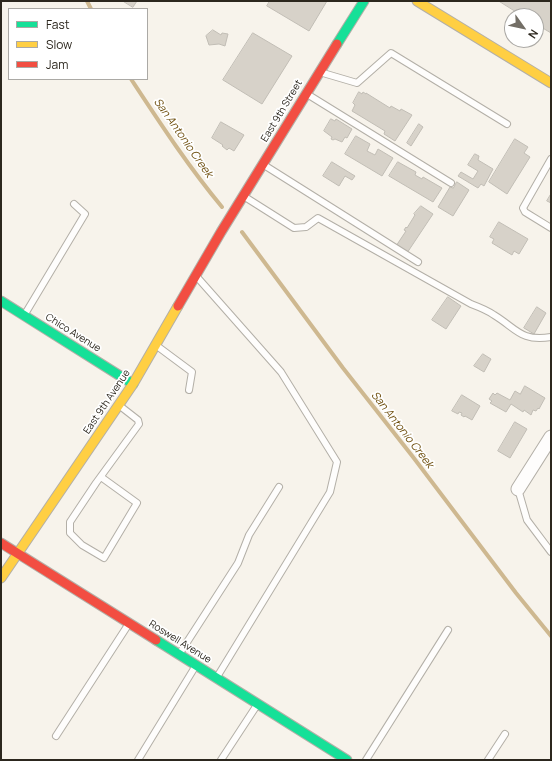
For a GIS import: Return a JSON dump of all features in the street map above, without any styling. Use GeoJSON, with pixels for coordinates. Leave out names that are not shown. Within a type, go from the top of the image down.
{"type":"FeatureCollection","features":[{"type":"Feature","properties":{"kind":"street","name":"East 9th Street"},"geometry":{"type":"LineString","coordinates":[[221,232],[364,1]]}},
{"type":"Feature","properties":{"kind":"street"},"geometry":{"type":"LineString","coordinates":[[418,1],[551,83]]}},
{"type":"Feature","properties":{"kind":"street","name":"East 9th Avenue"},"geometry":{"type":"LineString","coordinates":[[1,578],[133,384],[221,232]]}},
{"type":"Feature","properties":{"kind":"street","name":"Chico Avenue"},"geometry":{"type":"LineString","coordinates":[[1,300],[133,384]]}},
{"type":"Feature","properties":{"kind":"street"},"geometry":{"type":"LineString","coordinates":[[518,489],[551,437]]}},
{"type":"Feature","properties":{"kind":"street","name":"Roswell Avenue"},"geometry":{"type":"LineString","coordinates":[[1,543],[347,760]]}},
{"type":"Feature","properties":{"kind":"lane"},"geometry":{"type":"LineString","coordinates":[[319,72],[357,83],[391,53],[507,124]]}},
{"type":"Feature","properties":{"kind":"lane"},"geometry":{"type":"LineString","coordinates":[[306,94],[451,183]]}},
{"type":"Feature","properties":{"kind":"lane"},"geometry":{"type":"LineString","coordinates":[[551,159],[523,208],[525,212],[551,228]]}},
{"type":"Feature","properties":{"kind":"lane"},"geometry":{"type":"LineString","coordinates":[[263,164],[418,262]]}},
{"type":"Feature","properties":{"kind":"lane"},"geometry":{"type":"LineString","coordinates":[[243,196],[294,228],[306,227],[318,218],[471,304],[494,315],[516,332],[537,339],[551,337]]}},
{"type":"Feature","properties":{"kind":"lane"},"geometry":{"type":"LineString","coordinates":[[24,315],[85,214],[74,204]]}},
{"type":"Feature","properties":{"kind":"lane"},"geometry":{"type":"LineString","coordinates":[[196,276],[281,372],[337,462],[330,492],[217,678]]}},
{"type":"Feature","properties":{"kind":"lane"},"geometry":{"type":"LineString","coordinates":[[156,345],[192,372],[189,390]]}},
{"type":"Feature","properties":{"kind":"lane"},"geometry":{"type":"LineString","coordinates":[[101,477],[137,503],[104,558],[82,545],[70,533],[70,522],[101,477],[139,424],[138,420],[119,405]]}},
{"type":"Feature","properties":{"kind":"lane"},"geometry":{"type":"LineString","coordinates":[[179,654],[238,563],[249,535],[279,487]]}},
{"type":"Feature","properties":{"kind":"lane"},"geometry":{"type":"LineString","coordinates":[[518,489],[527,520],[551,552]]}},
{"type":"Feature","properties":{"kind":"lane"},"geometry":{"type":"LineString","coordinates":[[56,736],[129,624]]}},
{"type":"Feature","properties":{"kind":"lane"},"geometry":{"type":"LineString","coordinates":[[366,760],[448,630]]}},
{"type":"Feature","properties":{"kind":"lane"},"geometry":{"type":"LineString","coordinates":[[138,760],[196,666]]}},
{"type":"Feature","properties":{"kind":"lane"},"geometry":{"type":"LineString","coordinates":[[221,760],[258,704]]}},
{"type":"Feature","properties":{"kind":"lane"},"geometry":{"type":"LineString","coordinates":[[488,760],[505,734]]}},
{"type":"Feature","properties":{"kind":"building"},"geometry":{"type":"Polygon","coordinates":[[[123,1],[137,1],[133,7],[123,1]]]}},
{"type":"Feature","properties":{"kind":"building"},"geometry":{"type":"Polygon","coordinates":[[[270,1],[327,1],[309,31],[267,6],[270,1]]]}},
{"type":"Feature","properties":{"kind":"building"},"geometry":{"type":"Polygon","coordinates":[[[499,1],[551,1],[551,33],[544,29],[544,8],[510,8],[499,1]]]}},
{"type":"Feature","properties":{"kind":"building"},"geometry":{"type":"Polygon","coordinates":[[[213,30],[221,35],[222,33],[228,34],[225,46],[219,44],[209,45],[206,36],[213,30]]]}},
{"type":"Feature","properties":{"kind":"building"},"geometry":{"type":"Polygon","coordinates":[[[253,33],[292,56],[262,104],[223,80],[253,33]]]}},
{"type":"Feature","properties":{"kind":"building"},"geometry":{"type":"Polygon","coordinates":[[[359,92],[362,94],[363,92],[366,93],[390,108],[391,106],[400,111],[401,109],[412,115],[395,141],[384,134],[385,131],[352,111],[355,105],[353,103],[359,92]]]}},
{"type":"Feature","properties":{"kind":"building"},"geometry":{"type":"Polygon","coordinates":[[[331,119],[335,121],[336,119],[352,129],[347,138],[345,137],[342,142],[331,139],[332,137],[324,131],[331,119]]]}},
{"type":"Feature","properties":{"kind":"building"},"geometry":{"type":"Polygon","coordinates":[[[221,122],[244,135],[234,151],[229,148],[227,150],[222,146],[223,145],[212,138],[221,122]]]}},
{"type":"Feature","properties":{"kind":"building"},"geometry":{"type":"Polygon","coordinates":[[[419,124],[423,127],[411,146],[407,143],[419,124]]]}},
{"type":"Feature","properties":{"kind":"building"},"geometry":{"type":"Polygon","coordinates":[[[356,136],[370,144],[367,151],[375,155],[378,149],[393,158],[382,176],[345,154],[356,136]]]}},
{"type":"Feature","properties":{"kind":"building"},"geometry":{"type":"Polygon","coordinates":[[[515,139],[528,147],[524,153],[530,157],[507,194],[489,182],[515,139]]]}},
{"type":"Feature","properties":{"kind":"building"},"geometry":{"type":"Polygon","coordinates":[[[475,154],[479,156],[478,160],[493,169],[484,186],[481,184],[478,188],[458,176],[461,172],[473,179],[478,171],[468,165],[475,154]]]}},
{"type":"Feature","properties":{"kind":"building"},"geometry":{"type":"Polygon","coordinates":[[[332,162],[355,176],[352,180],[345,176],[339,186],[323,176],[332,162]]]}},
{"type":"Feature","properties":{"kind":"building"},"geometry":{"type":"Polygon","coordinates":[[[398,162],[416,172],[415,175],[422,179],[423,177],[442,188],[433,202],[389,176],[398,162]]]}},
{"type":"Feature","properties":{"kind":"building"},"geometry":{"type":"Polygon","coordinates":[[[457,182],[469,190],[453,216],[438,207],[450,187],[453,188],[457,182]]]}},
{"type":"Feature","properties":{"kind":"building"},"geometry":{"type":"Polygon","coordinates":[[[551,194],[551,203],[547,201],[551,194]]]}},
{"type":"Feature","properties":{"kind":"building"},"geometry":{"type":"Polygon","coordinates":[[[421,206],[433,214],[407,253],[396,246],[406,231],[404,230],[406,227],[407,228],[415,215],[414,214],[421,206]]]}},
{"type":"Feature","properties":{"kind":"building"},"geometry":{"type":"Polygon","coordinates":[[[499,222],[528,239],[519,254],[514,251],[512,255],[492,243],[494,239],[490,237],[499,222]]]}},
{"type":"Feature","properties":{"kind":"building"},"geometry":{"type":"Polygon","coordinates":[[[448,297],[461,306],[446,329],[432,320],[448,297]]]}},
{"type":"Feature","properties":{"kind":"building"},"geometry":{"type":"Polygon","coordinates":[[[537,307],[546,313],[534,334],[524,328],[537,307]]]}},
{"type":"Feature","properties":{"kind":"building"},"geometry":{"type":"Polygon","coordinates":[[[483,354],[491,359],[484,372],[474,366],[483,354]]]}},
{"type":"Feature","properties":{"kind":"building"},"geometry":{"type":"Polygon","coordinates":[[[525,386],[545,398],[539,409],[538,408],[536,411],[533,410],[531,415],[524,410],[523,412],[511,404],[506,412],[490,403],[492,401],[489,399],[493,393],[495,395],[497,393],[510,400],[515,391],[520,394],[525,386]]]}},
{"type":"Feature","properties":{"kind":"building"},"geometry":{"type":"Polygon","coordinates":[[[462,395],[480,406],[472,420],[461,415],[462,413],[459,412],[458,414],[452,411],[462,395]]]}},
{"type":"Feature","properties":{"kind":"building"},"geometry":{"type":"Polygon","coordinates":[[[515,422],[527,429],[510,458],[498,451],[515,422]]]}},
{"type":"Feature","properties":{"kind":"waterway","name":"San Antonio Creek"},"geometry":{"type":"LineString","coordinates":[[87,1],[90,8]]}},
{"type":"Feature","properties":{"kind":"waterway","name":"San Antonio Creek"},"geometry":{"type":"LineString","coordinates":[[132,80],[186,160],[222,207]]}},
{"type":"Feature","properties":{"kind":"waterway","name":"San Antonio Creek"},"geometry":{"type":"LineString","coordinates":[[242,232],[343,368],[413,457],[516,593],[551,636]]}},
{"type":"Feature","properties":{"kind":"traffic: fast"},"geometry":{"type":"LineString","coordinates":[[337,44],[364,1]]}},
{"type":"Feature","properties":{"kind":"traffic: fast"},"geometry":{"type":"LineString","coordinates":[[1,301],[133,384]]}},
{"type":"Feature","properties":{"kind":"traffic: fast"},"geometry":{"type":"LineString","coordinates":[[156,640],[347,760]]}},
{"type":"Feature","properties":{"kind":"traffic: slow"},"geometry":{"type":"LineString","coordinates":[[417,1],[551,83]]}},
{"type":"Feature","properties":{"kind":"traffic: slow"},"geometry":{"type":"LineString","coordinates":[[1,578],[133,384],[178,306]]}},
{"type":"Feature","properties":{"kind":"traffic: jam"},"geometry":{"type":"LineString","coordinates":[[178,306],[221,232],[337,44]]}},
{"type":"Feature","properties":{"kind":"traffic: jam"},"geometry":{"type":"LineString","coordinates":[[1,543],[156,640]]}}]}
